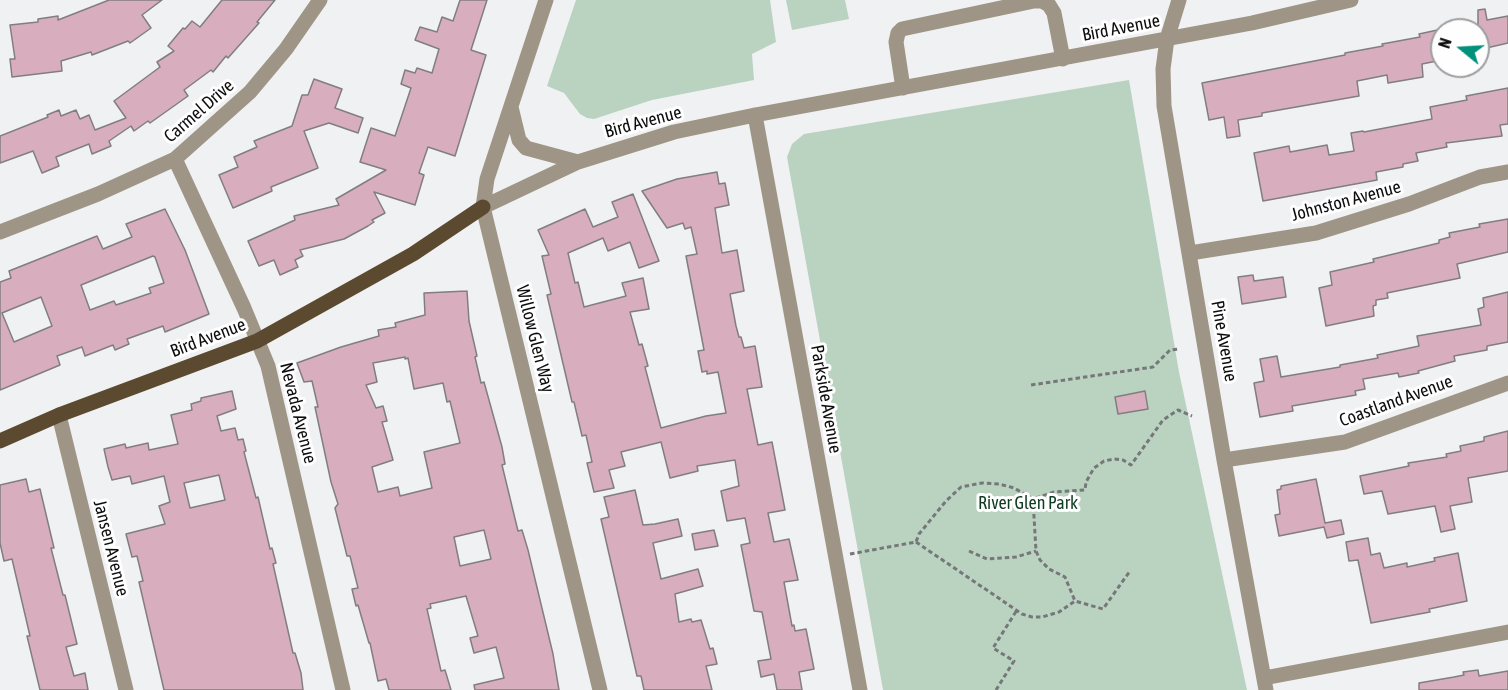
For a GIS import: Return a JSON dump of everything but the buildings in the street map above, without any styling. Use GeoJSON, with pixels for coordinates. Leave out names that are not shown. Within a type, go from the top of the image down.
{"type":"FeatureCollection","features":[{"type":"Feature","properties":{"kind":"main road","name":"Bird Avenue"},"geometry":{"type":"LineString","coordinates":[[0,441],[59,415],[257,341],[413,254],[483,207]]}},
{"type":"Feature","properties":{"kind":"street","name":"Carmel Drive"},"geometry":{"type":"LineString","coordinates":[[0,232],[98,194],[174,159],[250,92],[286,50],[320,0]]}},
{"type":"Feature","properties":{"kind":"street","name":"Willow Glen Way"},"geometry":{"type":"LineString","coordinates":[[546,0],[487,179],[483,207],[600,690]]}},
{"type":"Feature","properties":{"kind":"street","name":"Pine Avenue"},"geometry":{"type":"LineString","coordinates":[[1179,0],[1167,39],[1162,69],[1164,106],[1224,460],[1265,684]]}},
{"type":"Feature","properties":{"kind":"street","name":"Bird Avenue"},"geometry":{"type":"LineString","coordinates":[[483,207],[578,162],[674,132],[755,115],[1252,24],[1351,0]]}},
{"type":"Feature","properties":{"kind":"street"},"geometry":{"type":"LineString","coordinates":[[903,88],[896,42],[898,33],[902,29],[1034,1],[1042,1],[1049,5],[1054,13],[1063,59]]}},
{"type":"Feature","properties":{"kind":"street"},"geometry":{"type":"LineString","coordinates":[[511,107],[519,140],[526,148],[578,162]]}},
{"type":"Feature","properties":{"kind":"street","name":"Parkside Avenue"},"geometry":{"type":"LineString","coordinates":[[755,115],[860,690]]}},
{"type":"Feature","properties":{"kind":"street","name":"Nevada Avenue"},"geometry":{"type":"LineString","coordinates":[[174,159],[244,308],[269,370],[343,690]]}},
{"type":"Feature","properties":{"kind":"street","name":"Johnston Avenue"},"geometry":{"type":"LineString","coordinates":[[1190,253],[1316,233],[1409,204],[1480,177],[1508,172]]}},
{"type":"Feature","properties":{"kind":"street","name":"Coastland Avenue"},"geometry":{"type":"LineString","coordinates":[[1224,460],[1345,442],[1508,383]]}},
{"type":"Feature","properties":{"kind":"street","name":"Jansen Avenue"},"geometry":{"type":"LineString","coordinates":[[59,415],[126,690]]}},
{"type":"Feature","properties":{"kind":"street"},"geometry":{"type":"LineString","coordinates":[[1265,684],[1508,632]]}},
{"type":"Feature","properties":{"kind":"path"},"geometry":{"type":"LineString","coordinates":[[1031,385],[1153,367],[1170,350],[1179,349]]}},
{"type":"Feature","properties":{"kind":"path"},"geometry":{"type":"LineString","coordinates":[[916,542],[919,534],[946,501],[961,487],[982,483],[999,484],[1014,488],[1033,499],[1054,492],[1085,490],[1086,482],[1094,468],[1104,461],[1123,460],[1131,465],[1163,420],[1178,410],[1192,416]]}},
{"type":"Feature","properties":{"kind":"path"},"geometry":{"type":"LineString","coordinates":[[1033,499],[1036,551],[1040,560],[1049,569],[1065,577],[1075,601]]}},
{"type":"Feature","properties":{"kind":"path"},"geometry":{"type":"LineString","coordinates":[[835,556],[916,542],[1017,610],[1032,617],[1042,617],[1059,612],[1075,601],[1104,609],[1131,571]]}},
{"type":"Feature","properties":{"kind":"path"},"geometry":{"type":"LineString","coordinates":[[969,550],[987,560],[1016,557],[1036,551]]}},
{"type":"Feature","properties":{"kind":"path"},"geometry":{"type":"LineString","coordinates":[[996,690],[1014,662],[993,648],[1017,610]]}},
{"type":"Feature","properties":{"kind":"green space"},"geometry":{"type":"Polygon","coordinates":[[[576,0],[770,0],[776,42],[752,54],[754,80],[652,100],[594,119],[587,118],[580,114],[564,93],[547,86],[576,0]]]}},
{"type":"Feature","properties":{"kind":"green space"},"geometry":{"type":"Polygon","coordinates":[[[786,0],[845,0],[849,19],[792,30],[786,0]]]}},
{"type":"Feature","properties":{"kind":"green space","name":"River Glen Park"},"geometry":{"type":"Polygon","coordinates":[[[1129,80],[1179,372],[1247,690],[883,690],[787,157],[792,144],[804,134],[1129,80]]]}}]}
